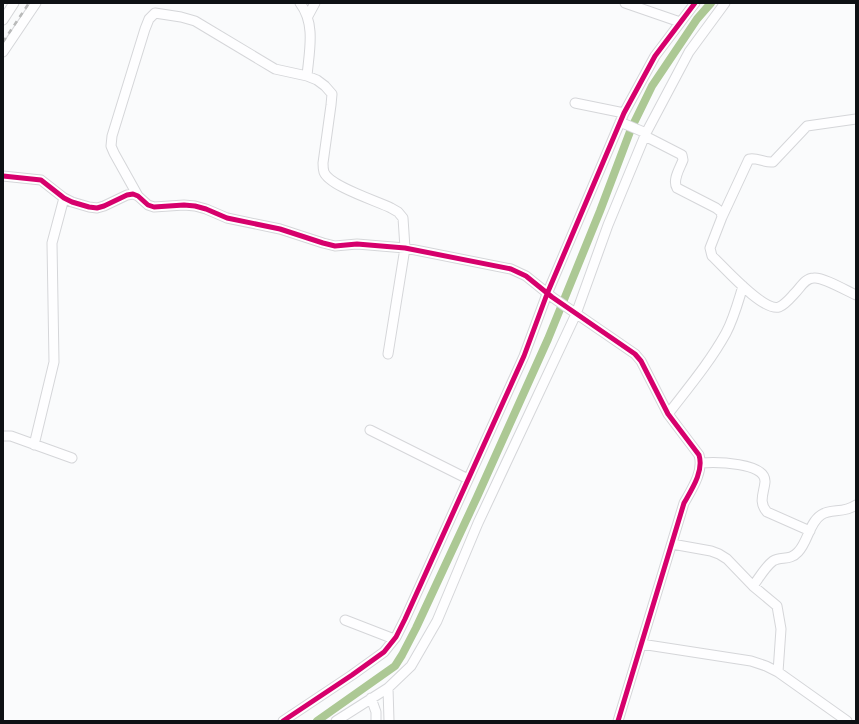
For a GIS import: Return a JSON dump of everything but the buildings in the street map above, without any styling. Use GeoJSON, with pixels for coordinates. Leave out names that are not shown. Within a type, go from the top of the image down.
{"type":"FeatureCollection","features":[{"type":"Feature","properties":{"kind":"street"},"geometry":{"type":"LineString","coordinates":[[3,20],[14,3]]}},
{"type":"Feature","properties":{"kind":"street"},"geometry":{"type":"LineString","coordinates":[[3,52],[36,3]]}},
{"type":"Feature","properties":{"kind":"street"},"geometry":{"type":"LineString","coordinates":[[300,3],[308,16],[310,31],[307,76]]}},
{"type":"Feature","properties":{"kind":"street"},"geometry":{"type":"LineString","coordinates":[[308,16],[315,3]]}},
{"type":"Feature","properties":{"kind":"street"},"geometry":{"type":"LineString","coordinates":[[625,3],[680,22]]}},
{"type":"Feature","properties":{"kind":"street"},"geometry":{"type":"LineString","coordinates":[[283,721],[384,652],[406,619],[550,296],[622,123],[624,113],[655,56],[695,3]]}},
{"type":"Feature","properties":{"kind":"street"},"geometry":{"type":"LineString","coordinates":[[336,721],[388,688],[411,666],[437,620],[478,522],[573,312],[643,133],[689,52],[725,3]]}},
{"type":"Feature","properties":{"kind":"street"},"geometry":{"type":"LineString","coordinates":[[388,354],[405,248],[403,218],[398,212],[391,208],[330,180],[324,172],[322,163],[332,94],[317,80],[307,76],[275,69],[195,21],[155,13],[145,28],[112,136],[111,146],[138,196],[148,205],[195,206],[227,218],[285,230],[335,246],[357,244],[405,248],[511,269],[526,276],[550,296],[628,348],[641,361],[668,414],[699,455],[702,463],[700,471],[684,503],[618,721]]}},
{"type":"Feature","properties":{"kind":"street"},"geometry":{"type":"LineString","coordinates":[[575,104],[624,113]]}},
{"type":"Feature","properties":{"kind":"street"},"geometry":{"type":"LineString","coordinates":[[856,119],[808,126],[773,162],[768,163],[756,159],[749,159],[722,217],[710,248],[712,256],[743,286],[766,304],[773,307],[778,307],[784,304],[804,282],[814,278],[823,280],[856,295]]}},
{"type":"Feature","properties":{"kind":"street"},"geometry":{"type":"LineString","coordinates":[[622,123],[682,155],[683,160],[675,180],[675,185],[677,188],[716,208],[721,212],[722,217]]}},
{"type":"Feature","properties":{"kind":"street"},"geometry":{"type":"LineString","coordinates":[[3,176],[41,180],[64,198],[72,202],[97,208],[110,204],[127,195],[133,194],[138,196]]}},
{"type":"Feature","properties":{"kind":"street"},"geometry":{"type":"LineString","coordinates":[[34,445],[54,362],[52,243],[64,198]]}},
{"type":"Feature","properties":{"kind":"street"},"geometry":{"type":"LineString","coordinates":[[668,414],[695,379],[726,333],[743,286]]}},
{"type":"Feature","properties":{"kind":"street"},"geometry":{"type":"LineString","coordinates":[[370,430],[468,479]]}},
{"type":"Feature","properties":{"kind":"street"},"geometry":{"type":"LineString","coordinates":[[3,436],[11,436],[72,458]]}},
{"type":"Feature","properties":{"kind":"street"},"geometry":{"type":"LineString","coordinates":[[702,463],[723,462],[760,471],[764,475],[765,480],[762,503],[763,508],[767,512],[810,530]]}},
{"type":"Feature","properties":{"kind":"street"},"geometry":{"type":"LineString","coordinates":[[753,586],[767,566],[773,561],[794,556],[800,551],[815,522],[825,512],[846,510],[856,505]]}},
{"type":"Feature","properties":{"kind":"street"},"geometry":{"type":"LineString","coordinates":[[672,544],[711,551],[719,554],[727,559],[753,586],[776,606],[780,616],[781,635],[778,672]]}},
{"type":"Feature","properties":{"kind":"street"},"geometry":{"type":"LineString","coordinates":[[345,620],[394,639]]}},
{"type":"Feature","properties":{"kind":"street"},"geometry":{"type":"LineString","coordinates":[[641,644],[751,661],[766,666],[778,672],[833,716],[847,721]]}},
{"type":"Feature","properties":{"kind":"street"},"geometry":{"type":"LineString","coordinates":[[388,688],[389,721]]}},
{"type":"Feature","properties":{"kind":"street"},"geometry":{"type":"LineString","coordinates":[[371,698],[376,712],[376,721]]}},
{"type":"Feature","properties":{"kind":"waterway"},"geometry":{"type":"LineString","coordinates":[[317,721],[395,666],[402,655],[477,497],[548,339],[600,211],[631,129],[652,86],[697,19],[711,3]]}},
{"type":"Feature","properties":{"kind":"railway"},"geometry":{"type":"LineString","coordinates":[[3,42],[29,3]]}},
{"type":"Feature","properties":{"kind":"cycle path"},"geometry":{"type":"LineString","coordinates":[[283,721],[384,652],[396,637],[524,356],[547,294],[624,113],[655,56],[695,3]]}},
{"type":"Feature","properties":{"kind":"cycle path"},"geometry":{"type":"LineString","coordinates":[[3,176],[41,180],[64,198],[89,207],[97,208],[104,206],[127,195],[133,194],[138,196],[148,205],[154,207],[184,205],[195,206],[227,218],[280,229],[335,246],[357,244],[405,248],[511,269],[526,276],[552,297],[635,354],[641,361],[668,414],[699,455],[700,467],[699,474],[684,503],[618,721]]}}]}
